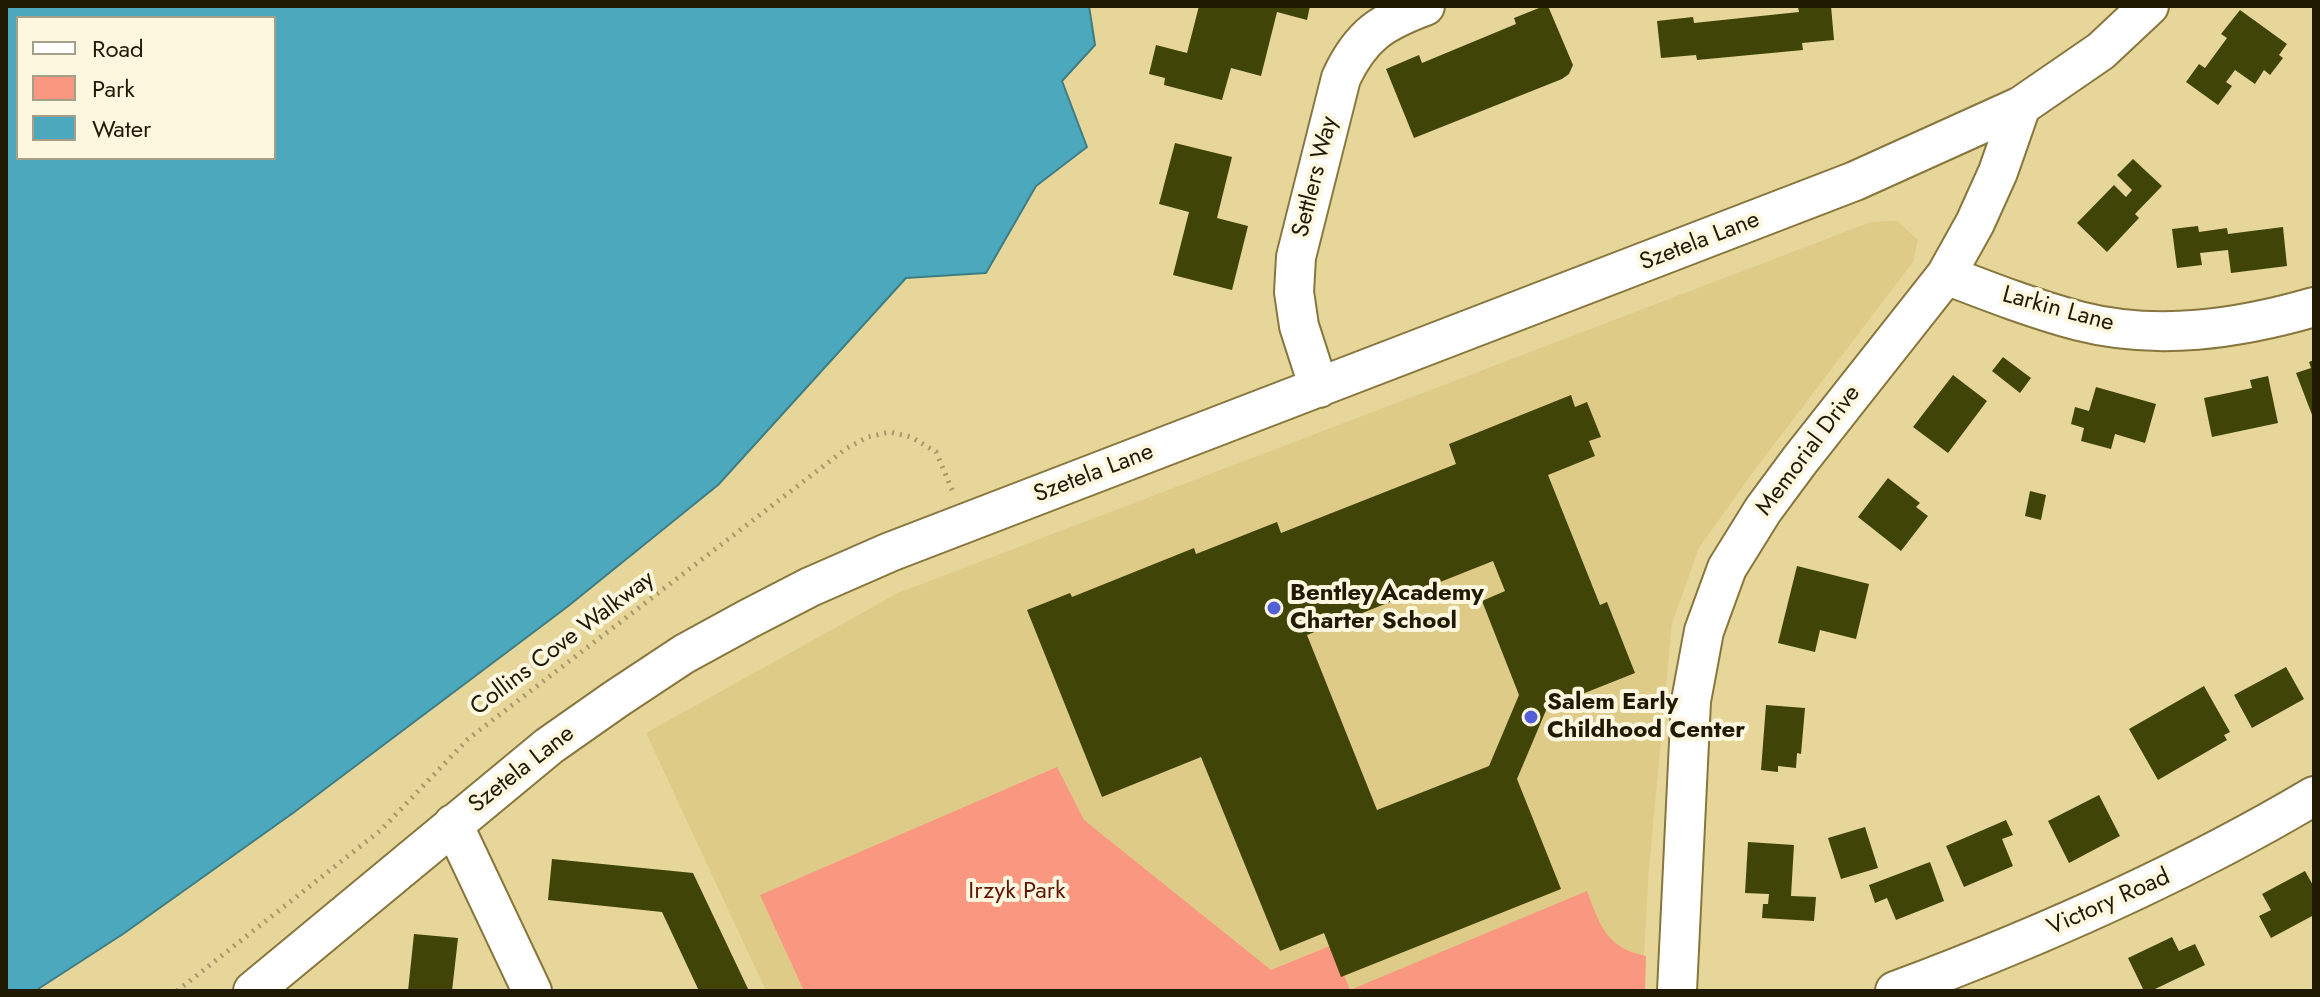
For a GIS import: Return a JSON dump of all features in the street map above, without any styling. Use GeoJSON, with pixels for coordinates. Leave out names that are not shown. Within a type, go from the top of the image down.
{"type":"FeatureCollection","features":[{"type":"Feature","properties":{"kind":"street","name":"Settlers Way"},"geometry":{"type":"LineString","coordinates":[[1319,388],[1299,326],[1294,292],[1296,257],[1341,78],[1353,52],[1371,32],[1425,6]]}},
{"type":"Feature","properties":{"kind":"street"},"geometry":{"type":"LineString","coordinates":[[2021,106],[2101,51],[2149,6]]}},
{"type":"Feature","properties":{"kind":"street","name":"Szetela Lane"},"geometry":{"type":"LineString","coordinates":[[253,991],[549,746],[684,654],[810,587],[966,523],[1841,187],[2021,106]]}},
{"type":"Feature","properties":{"kind":"street","name":"Memorial Drive"},"geometry":{"type":"LineString","coordinates":[[1677,991],[1691,701],[1704,631],[1727,568],[1763,510],[1800,460],[1946,275],[1975,223],[1998,172],[2021,106]]}},
{"type":"Feature","properties":{"kind":"street","name":"Larkin Lane"},"geometry":{"type":"LineString","coordinates":[[1946,275],[2081,321],[2132,330],[2189,331],[2249,324],[2314,307]]}},
{"type":"Feature","properties":{"kind":"street","name":"Victory Road"},"geometry":{"type":"LineString","coordinates":[[1895,991],[1974,962],[2162,879],[2259,829],[2314,796]]}},
{"type":"Feature","properties":{"kind":"street"},"geometry":{"type":"LineString","coordinates":[[453,824],[532,991]]}},
{"type":"Feature","properties":{"kind":"path","name":"Collins Cove Walkway"},"geometry":{"type":"LineString","coordinates":[[177,991],[381,830],[468,739],[847,448],[868,437],[890,432],[911,437],[936,452],[966,523]]}},
{"type":"Feature","properties":{"kind":"shaded area","name":"Bentley Academy Charter School"},"geometry":{"type":"Polygon","coordinates":[[[1897,221],[1918,240],[1913,262],[1699,548],[1672,623],[1649,868],[1642,991],[766,991],[646,733],[898,593],[1871,222],[1897,221]]]}},
{"type":"Feature","properties":{"kind":"green space","name":"Irzyk Park"},"geometry":{"type":"Polygon","coordinates":[[[1057,767],[1084,820],[1271,970],[1332,945],[1350,990],[1587,891],[1601,924],[1613,941],[1646,956],[1645,991],[804,991],[760,895],[1057,767]]]}},
{"type":"Feature","properties":{"kind":"water"},"geometry":{"type":"Polygon","coordinates":[[[6,6],[1089,6],[1095,45],[1062,81],[1087,147],[1036,186],[986,273],[906,278],[718,485],[567,607],[293,813],[123,934],[35,991],[6,991],[6,6]]]}},
{"type":"Feature","properties":{"kind":"building"},"geometry":{"type":"Polygon","coordinates":[[[1199,6],[1310,6],[1307,20],[1277,12],[1261,76],[1231,68],[1222,100],[1164,85],[1165,78],[1149,74],[1156,45],[1187,53],[1199,6]]]}},
{"type":"Feature","properties":{"kind":"building"},"geometry":{"type":"Polygon","coordinates":[[[1548,6],[1573,65],[1569,74],[1414,138],[1386,69],[1419,55],[1422,63],[1516,24],[1514,18],[1548,6]]]}},
{"type":"Feature","properties":{"kind":"building"},"geometry":{"type":"Polygon","coordinates":[[[1831,6],[1834,40],[1802,43],[1803,50],[1697,60],[1696,55],[1661,58],[1657,21],[1693,17],[1694,23],[1799,12],[1798,7],[1831,6]]]}},
{"type":"Feature","properties":{"kind":"building"},"geometry":{"type":"Polygon","coordinates":[[[2240,10],[2287,44],[2279,55],[2283,58],[2270,75],[2264,70],[2255,84],[2235,70],[2226,82],[2232,86],[2218,105],[2186,82],[2199,64],[2205,68],[2227,38],[2221,34],[2240,10]]]}},
{"type":"Feature","properties":{"kind":"building"},"geometry":{"type":"Polygon","coordinates":[[[1175,143],[1232,157],[1217,218],[1248,226],[1232,290],[1173,275],[1189,212],[1159,204],[1175,143]]]}},
{"type":"Feature","properties":{"kind":"building"},"geometry":{"type":"Polygon","coordinates":[[[2133,159],[2162,186],[2135,214],[2139,218],[2107,252],[2077,223],[2114,185],[2126,197],[2132,190],[2117,175],[2133,159]]]}},
{"type":"Feature","properties":{"kind":"building"},"geometry":{"type":"Polygon","coordinates":[[[2198,226],[2199,232],[2227,228],[2228,234],[2283,227],[2287,266],[2231,273],[2228,250],[2200,253],[2202,265],[2177,268],[2172,229],[2198,226]]]}},
{"type":"Feature","properties":{"kind":"building"},"geometry":{"type":"Polygon","coordinates":[[[2003,357],[2031,378],[2020,393],[1992,371],[2003,357]]]}},
{"type":"Feature","properties":{"kind":"building"},"geometry":{"type":"Polygon","coordinates":[[[2314,360],[2314,420],[2296,373],[2311,368],[2309,362],[2314,360]]]}},
{"type":"Feature","properties":{"kind":"building"},"geometry":{"type":"Polygon","coordinates":[[[1953,375],[1987,401],[1948,453],[1913,427],[1953,375]]]}},
{"type":"Feature","properties":{"kind":"building"},"geometry":{"type":"Polygon","coordinates":[[[2268,376],[2278,423],[2212,437],[2204,398],[2252,388],[2250,380],[2268,376]]]}},
{"type":"Feature","properties":{"kind":"building"},"geometry":{"type":"Polygon","coordinates":[[[2096,387],[2156,404],[2145,443],[2115,434],[2111,449],[2081,441],[2084,428],[2071,424],[2075,407],[2089,411],[2096,387]]]}},
{"type":"Feature","properties":{"kind":"building"},"geometry":{"type":"Polygon","coordinates":[[[1571,395],[1575,407],[1587,402],[1601,437],[1589,441],[1595,456],[1548,475],[1600,605],[1607,602],[1635,673],[1547,708],[1517,779],[1561,889],[1341,977],[1324,933],[1280,951],[1201,757],[1102,797],[1027,610],[1070,593],[1072,597],[1194,548],[1196,554],[1277,522],[1281,533],[1456,464],[1449,444],[1571,395]],[[1493,561],[1307,635],[1377,810],[1489,766],[1519,695],[1482,601],[1505,591],[1493,561]]]}},
{"type":"Feature","properties":{"kind":"building"},"geometry":{"type":"Polygon","coordinates":[[[1888,478],[1920,503],[1916,507],[1928,516],[1901,551],[1858,517],[1888,478]]]}},
{"type":"Feature","properties":{"kind":"building"},"geometry":{"type":"Polygon","coordinates":[[[2030,491],[2046,495],[2041,520],[2025,516],[2030,491]]]}},
{"type":"Feature","properties":{"kind":"building"},"geometry":{"type":"Polygon","coordinates":[[[1797,566],[1869,584],[1856,639],[1820,630],[1815,652],[1778,643],[1797,566]]]}},
{"type":"Feature","properties":{"kind":"building"},"geometry":{"type":"Polygon","coordinates":[[[2286,667],[2304,699],[2252,728],[2234,695],[2286,667]]]}},
{"type":"Feature","properties":{"kind":"building"},"geometry":{"type":"Polygon","coordinates":[[[2204,686],[2230,732],[2224,735],[2227,740],[2158,780],[2129,729],[2204,686]]]}},
{"type":"Feature","properties":{"kind":"building"},"geometry":{"type":"Polygon","coordinates":[[[1766,705],[1805,708],[1801,754],[1797,753],[1796,768],[1778,766],[1778,772],[1761,770],[1766,705]]]}},
{"type":"Feature","properties":{"kind":"building"},"geometry":{"type":"Polygon","coordinates":[[[2099,795],[2120,836],[2069,863],[2048,821],[2099,795]]]}},
{"type":"Feature","properties":{"kind":"building"},"geometry":{"type":"Polygon","coordinates":[[[2006,820],[2013,835],[2002,839],[2013,866],[1964,887],[1946,846],[2006,820]]]}},
{"type":"Feature","properties":{"kind":"building"},"geometry":{"type":"Polygon","coordinates":[[[1865,827],[1878,868],[1841,879],[1828,838],[1865,827]]]}},
{"type":"Feature","properties":{"kind":"building"},"geometry":{"type":"Polygon","coordinates":[[[1748,842],[1794,845],[1791,896],[1816,897],[1814,921],[1762,918],[1763,904],[1768,904],[1769,894],[1745,893],[1748,842]]]}},
{"type":"Feature","properties":{"kind":"building"},"geometry":{"type":"Polygon","coordinates":[[[552,859],[693,873],[749,991],[699,991],[662,912],[548,900],[552,859]]]}},
{"type":"Feature","properties":{"kind":"building"},"geometry":{"type":"Polygon","coordinates":[[[1930,862],[1944,901],[1896,920],[1887,898],[1875,903],[1869,885],[1930,862]]]}},
{"type":"Feature","properties":{"kind":"building"},"geometry":{"type":"Polygon","coordinates":[[[2305,871],[2314,887],[2314,915],[2271,938],[2259,916],[2271,910],[2262,894],[2305,871]]]}},
{"type":"Feature","properties":{"kind":"building"},"geometry":{"type":"Polygon","coordinates":[[[414,934],[458,938],[452,991],[408,991],[414,934]]]}},
{"type":"Feature","properties":{"kind":"building"},"geometry":{"type":"Polygon","coordinates":[[[2172,937],[2179,951],[2195,944],[2205,965],[2151,991],[2144,991],[2128,958],[2172,937]]]}},
{"type":"Feature","properties":{"kind":"place","name":"Bentley Academy Charter School"},"geometry":{"type":"Point","coordinates":[1274,608]}},
{"type":"Feature","properties":{"kind":"place","name":"Salem Early Childhood Center"},"geometry":{"type":"Point","coordinates":[1531,717]}}]}
